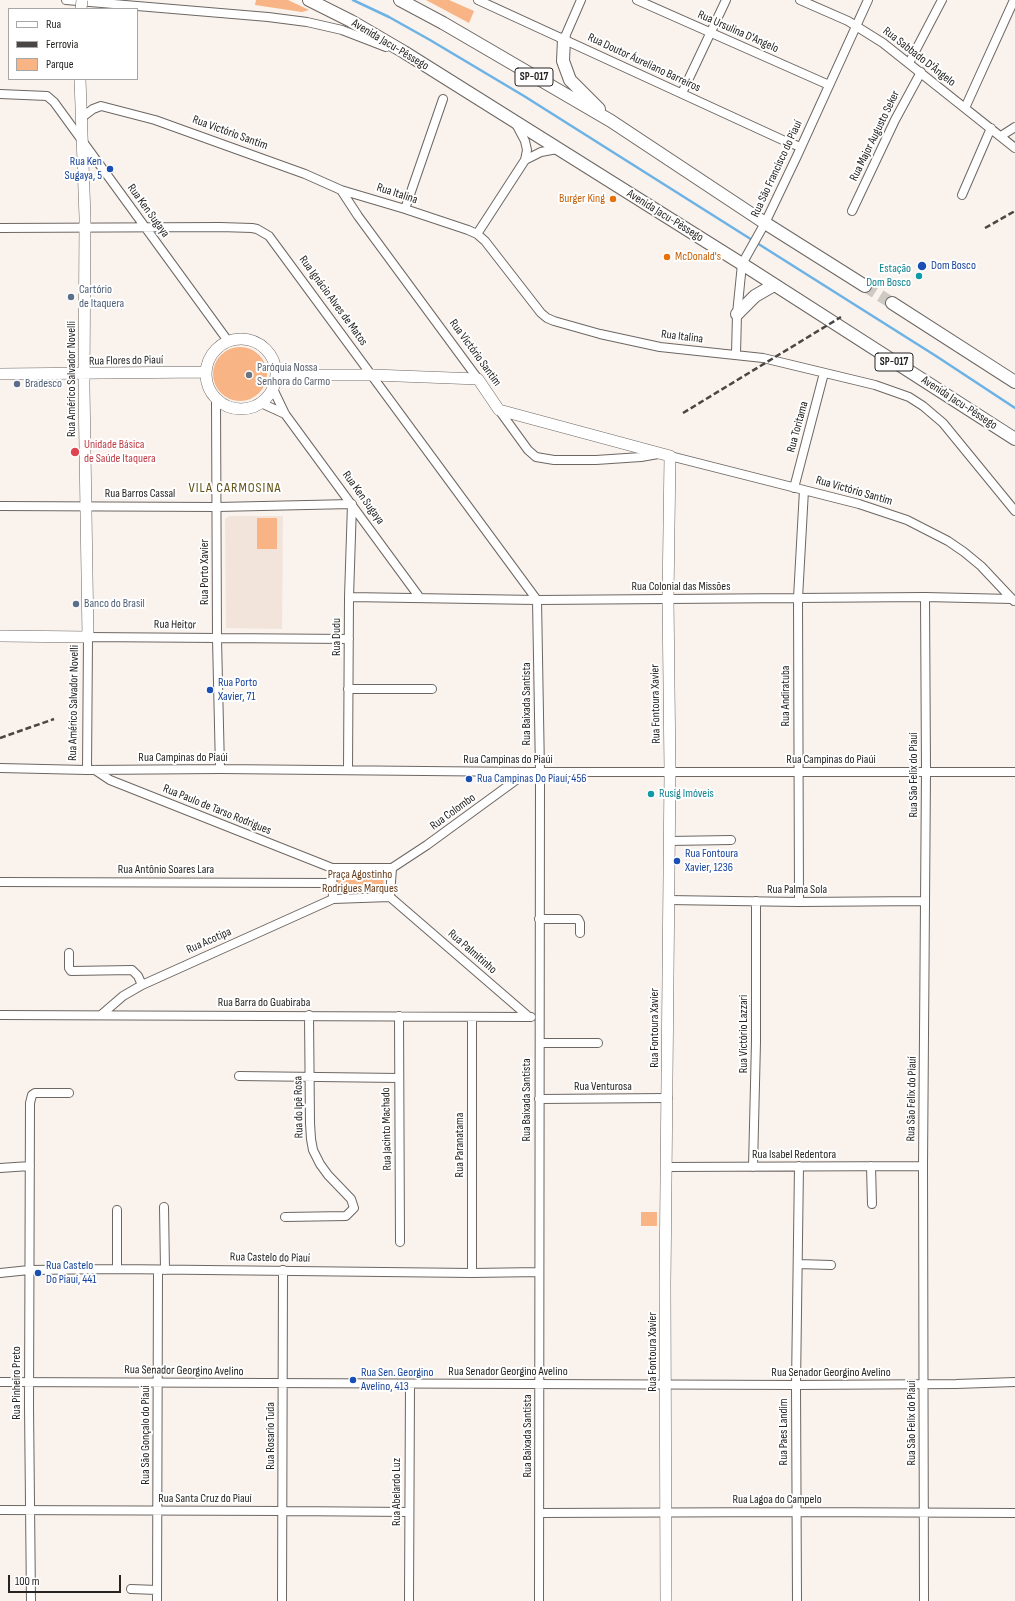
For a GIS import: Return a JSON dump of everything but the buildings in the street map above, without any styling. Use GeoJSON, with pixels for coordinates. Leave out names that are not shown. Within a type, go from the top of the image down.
{"type":"FeatureCollection","features":[{"type":"Feature","properties":{"kind":"highway","name":"Avenida Jacu-Pêssego"},"geometry":{"type":"LineString","coordinates":[[310,0],[351,21],[404,52],[557,149],[744,260],[774,285],[1015,439]]}},
{"type":"Feature","properties":{"kind":"highway","name":"SP-017"},"geometry":{"type":"LineString","coordinates":[[400,0],[443,23],[611,121],[763,227],[865,286]]}},
{"type":"Feature","properties":{"kind":"highway"},"geometry":{"type":"LineString","coordinates":[[564,39],[563,61],[570,80],[611,121]]}},
{"type":"Feature","properties":{"kind":"highway"},"geometry":{"type":"LineString","coordinates":[[737,314],[755,296],[774,285]]}},
{"type":"Feature","properties":{"kind":"highway"},"geometry":{"type":"LineString","coordinates":[[892,303],[1015,382]]}},
{"type":"Feature","properties":{"kind":"main road","name":"Rua Américo Salvador Novelli"},"geometry":{"type":"LineString","coordinates":[[80,81],[85,228],[84,374],[88,637]]}},
{"type":"Feature","properties":{"kind":"main road"},"geometry":{"type":"LineString","coordinates":[[239,339],[250,340],[260,344],[268,351],[274,361],[276,375],[273,389],[261,403],[250,408],[238,409],[226,406],[216,400],[210,392],[206,382],[205,372],[207,362],[219,346],[228,341],[239,339]]}},
{"type":"Feature","properties":{"kind":"main road","name":"Rua Flores do Piauí"},"geometry":{"type":"LineString","coordinates":[[0,374],[205,372]]}},
{"type":"Feature","properties":{"kind":"main road"},"geometry":{"type":"LineString","coordinates":[[276,375],[373,375],[478,379]]}},
{"type":"Feature","properties":{"kind":"main road","name":"Rua Victório Santim"},"geometry":{"type":"LineString","coordinates":[[478,379],[499,410],[665,455]]}},
{"type":"Feature","properties":{"kind":"main road","name":"Rua Fontoura Xavier"},"geometry":{"type":"LineString","coordinates":[[665,455],[670,772],[668,900],[668,1098],[666,1167],[666,1601]]}},
{"type":"Feature","properties":{"kind":"main road","name":"Rua Heitor"},"geometry":{"type":"LineString","coordinates":[[0,636],[88,637]]}},
{"type":"Feature","properties":{"kind":"street"},"geometry":{"type":"LineString","coordinates":[[66,0],[95,1],[307,22],[342,30],[391,49],[404,52]]}},
{"type":"Feature","properties":{"kind":"street","name":"Rua Doutor Áureliano Barreiros"},"geometry":{"type":"LineString","coordinates":[[478,0],[787,142],[801,147]]}},
{"type":"Feature","properties":{"kind":"street"},"geometry":{"type":"LineString","coordinates":[[564,39],[581,0]]}},
{"type":"Feature","properties":{"kind":"street","name":"Rua Ursulina D'Angelo"},"geometry":{"type":"LineString","coordinates":[[637,0],[710,34],[829,85]]}},
{"type":"Feature","properties":{"kind":"street"},"geometry":{"type":"LineString","coordinates":[[682,93],[726,0]]}},
{"type":"Feature","properties":{"kind":"street","name":"Rua Sabbado D'Ângelo"},"geometry":{"type":"LineString","coordinates":[[800,0],[856,26],[883,43],[1015,148]]}},
{"type":"Feature","properties":{"kind":"street","name":"Rua São Francisco do Piauí"},"geometry":{"type":"LineString","coordinates":[[736,354],[737,314],[744,260],[763,227],[868,0]]}},
{"type":"Feature","properties":{"kind":"street"},"geometry":{"type":"LineString","coordinates":[[909,63],[942,0]]}},
{"type":"Feature","properties":{"kind":"street"},"geometry":{"type":"LineString","coordinates":[[965,108],[1014,0]]}},
{"type":"Feature","properties":{"kind":"street","name":"Rua Major Augusto Seker"},"geometry":{"type":"LineString","coordinates":[[852,211],[895,120],[921,72]]}},
{"type":"Feature","properties":{"kind":"street","name":"Rua Ken Sugaya"},"geometry":{"type":"LineString","coordinates":[[0,94],[47,96],[62,111],[228,341]]}},
{"type":"Feature","properties":{"kind":"street"},"geometry":{"type":"LineString","coordinates":[[405,209],[443,99]]}},
{"type":"Feature","properties":{"kind":"street","name":"Rua Victório Santim"},"geometry":{"type":"LineString","coordinates":[[81,118],[93,109],[101,106],[119,110],[155,120],[240,150],[305,174],[341,190],[358,216],[478,379]]}},
{"type":"Feature","properties":{"kind":"street"},"geometry":{"type":"LineString","coordinates":[[477,234],[525,160],[527,150],[525,141],[516,122]]}},
{"type":"Feature","properties":{"kind":"street"},"geometry":{"type":"LineString","coordinates":[[1001,136],[1015,127]]}},
{"type":"Feature","properties":{"kind":"street"},"geometry":{"type":"LineString","coordinates":[[962,194],[990,128]]}},
{"type":"Feature","properties":{"kind":"street"},"geometry":{"type":"LineString","coordinates":[[525,160],[541,152],[557,149]]}},
{"type":"Feature","properties":{"kind":"street","name":"Rua Italina"},"geometry":{"type":"LineString","coordinates":[[341,190],[405,209],[477,234],[485,241],[541,313],[547,318],[600,334],[660,347],[763,358],[885,388],[909,398],[922,406],[943,424],[1015,511]]}},
{"type":"Feature","properties":{"kind":"street","name":"Rua Victório Santim"},"geometry":{"type":"LineString","coordinates":[[352,193],[358,216]]}},
{"type":"Feature","properties":{"kind":"street","name":"Rua Ignácio Alves de Matos"},"geometry":{"type":"LineString","coordinates":[[0,228],[252,228],[263,232],[274,241],[537,600]]}},
{"type":"Feature","properties":{"kind":"street","name":"Rua Toritama"},"geometry":{"type":"LineString","coordinates":[[794,488],[824,373]]}},
{"type":"Feature","properties":{"kind":"street","name":"Rua Ken Sugaya"},"geometry":{"type":"LineString","coordinates":[[273,389],[285,414],[420,598]]}},
{"type":"Feature","properties":{"kind":"street","name":"Rua Porto Xavier"},"geometry":{"type":"LineString","coordinates":[[216,400],[217,639],[220,769]]}},
{"type":"Feature","properties":{"kind":"street","name":"Rua Ken Sugaya"},"geometry":{"type":"LineString","coordinates":[[261,403],[285,414]]}},
{"type":"Feature","properties":{"kind":"street","name":"Rua Victório Santim"},"geometry":{"type":"LineString","coordinates":[[499,410],[528,450],[536,457],[554,460],[596,460],[642,458],[665,455],[885,512],[930,531],[964,552],[981,566],[1014,601]]}},
{"type":"Feature","properties":{"kind":"street","name":"Rua Andiratuba"},"geometry":{"type":"LineString","coordinates":[[799,902],[798,598],[804,490]]}},
{"type":"Feature","properties":{"kind":"street","name":"Rua Barros Cassal"},"geometry":{"type":"LineString","coordinates":[[0,506],[217,507],[352,504]]}},
{"type":"Feature","properties":{"kind":"street","name":"Rua Dudu"},"geometry":{"type":"LineString","coordinates":[[348,770],[349,597],[352,504]]}},
{"type":"Feature","properties":{"kind":"street","name":"Rua Colonial das Missões"},"geometry":{"type":"LineString","coordinates":[[349,597],[537,600],[925,597],[1014,601]]}},
{"type":"Feature","properties":{"kind":"street","name":"Rua São Felix do Piauí"},"geometry":{"type":"LineString","coordinates":[[924,1601],[923,1166],[926,772],[925,597]]}},
{"type":"Feature","properties":{"kind":"street","name":"Rua Baixada Santista"},"geometry":{"type":"LineString","coordinates":[[537,600],[540,772],[539,1601]]}},
{"type":"Feature","properties":{"kind":"street","name":"Rua Heitor"},"geometry":{"type":"LineString","coordinates":[[88,637],[349,639]]}},
{"type":"Feature","properties":{"kind":"street","name":"Rua Américo Salvador Novelli"},"geometry":{"type":"LineString","coordinates":[[88,637],[91,770]]}},
{"type":"Feature","properties":{"kind":"street"},"geometry":{"type":"LineString","coordinates":[[348,689],[432,689]]}},
{"type":"Feature","properties":{"kind":"street","name":"Rua Campinas do Piaúi"},"geometry":{"type":"LineString","coordinates":[[0,768],[91,770],[220,769],[527,772],[1015,772]]}},
{"type":"Feature","properties":{"kind":"street","name":"Rua Paulo de Tarso Rodrigues"},"geometry":{"type":"LineString","coordinates":[[91,770],[110,780],[332,868]]}},
{"type":"Feature","properties":{"kind":"street","name":"Rua Colombo"},"geometry":{"type":"LineString","coordinates":[[392,868],[427,845],[527,772]]}},
{"type":"Feature","properties":{"kind":"street"},"geometry":{"type":"LineString","coordinates":[[669,841],[731,840]]}},
{"type":"Feature","properties":{"kind":"street"},"geometry":{"type":"LineString","coordinates":[[332,868],[392,868],[390,897],[334,899],[332,868]]}},
{"type":"Feature","properties":{"kind":"street","name":"Rua Antônio Soares Lara"},"geometry":{"type":"LineString","coordinates":[[0,882],[332,883]]}},
{"type":"Feature","properties":{"kind":"street","name":"Rua Palmitinho"},"geometry":{"type":"LineString","coordinates":[[390,897],[528,1017]]}},
{"type":"Feature","properties":{"kind":"street","name":"Rua Acotipa"},"geometry":{"type":"LineString","coordinates":[[101,1015],[123,996],[142,985],[334,899]]}},
{"type":"Feature","properties":{"kind":"street","name":"Rua Palma Sola"},"geometry":{"type":"LineString","coordinates":[[668,900],[799,902],[925,901]]}},
{"type":"Feature","properties":{"kind":"street","name":"Rua Victório Lazzari"},"geometry":{"type":"LineString","coordinates":[[753,1167],[756,1042],[756,901]]}},
{"type":"Feature","properties":{"kind":"street"},"geometry":{"type":"LineString","coordinates":[[539,919],[578,919],[580,923],[580,933]]}},
{"type":"Feature","properties":{"kind":"street"},"geometry":{"type":"LineString","coordinates":[[69,954],[69,968],[71,971],[132,970],[138,976],[142,985]]}},
{"type":"Feature","properties":{"kind":"street","name":"Rua Barra do Guabiraba"},"geometry":{"type":"LineString","coordinates":[[0,1015],[528,1017]]}},
{"type":"Feature","properties":{"kind":"street","name":"Rua do Ipê Rosa"},"geometry":{"type":"LineString","coordinates":[[285,1217],[346,1216],[354,1208],[351,1199],[328,1175],[320,1164],[313,1150],[310,1123],[309,1016]]}},
{"type":"Feature","properties":{"kind":"street","name":"Rua Jacinto Machado"},"geometry":{"type":"LineString","coordinates":[[399,1016],[400,1242]]}},
{"type":"Feature","properties":{"kind":"street","name":"Rua Paranatama"},"geometry":{"type":"LineString","coordinates":[[472,1017],[472,1273]]}},
{"type":"Feature","properties":{"kind":"street"},"geometry":{"type":"LineString","coordinates":[[528,1017],[540,1018]]}},
{"type":"Feature","properties":{"kind":"street"},"geometry":{"type":"LineString","coordinates":[[540,1043],[598,1043]]}},
{"type":"Feature","properties":{"kind":"street"},"geometry":{"type":"LineString","coordinates":[[239,1076],[399,1078]]}},
{"type":"Feature","properties":{"kind":"street","name":"Rua Pinheiro Preto"},"geometry":{"type":"LineString","coordinates":[[31,1601],[29,1382],[30,1103],[32,1095],[40,1092],[69,1093]]}},
{"type":"Feature","properties":{"kind":"street","name":"Rua Venturosa"},"geometry":{"type":"LineString","coordinates":[[539,1099],[668,1098]]}},
{"type":"Feature","properties":{"kind":"street"},"geometry":{"type":"LineString","coordinates":[[0,1168],[30,1166]]}},
{"type":"Feature","properties":{"kind":"street","name":"Rua Paes Landim"},"geometry":{"type":"LineString","coordinates":[[797,1601],[796,1385],[799,1166]]}},
{"type":"Feature","properties":{"kind":"street"},"geometry":{"type":"LineString","coordinates":[[871,1166],[872,1204]]}},
{"type":"Feature","properties":{"kind":"street","name":"Rua Isabel Redentora"},"geometry":{"type":"LineString","coordinates":[[666,1167],[923,1166]]}},
{"type":"Feature","properties":{"kind":"street","name":"Rua São Gonçalo do Piaui"},"geometry":{"type":"LineString","coordinates":[[157,1601],[158,1382],[164,1207]]}},
{"type":"Feature","properties":{"kind":"street"},"geometry":{"type":"LineString","coordinates":[[116,1210],[117,1269]]}},
{"type":"Feature","properties":{"kind":"street"},"geometry":{"type":"LineString","coordinates":[[798,1264],[830,1265]]}},
{"type":"Feature","properties":{"kind":"street","name":"Rua Castelo do Piauí"},"geometry":{"type":"LineString","coordinates":[[0,1273],[29,1270],[117,1269],[472,1273],[539,1272]]}},
{"type":"Feature","properties":{"kind":"street","name":"Rua Rosario Tuda"},"geometry":{"type":"LineString","coordinates":[[282,1601],[284,1510],[283,1270]]}},
{"type":"Feature","properties":{"kind":"street","name":"Rua Senador Georgino Avelino"},"geometry":{"type":"LineString","coordinates":[[0,1382],[796,1385],[1015,1382]]}},
{"type":"Feature","properties":{"kind":"street","name":"Rua Abelardo Luz"},"geometry":{"type":"LineString","coordinates":[[409,1601],[410,1384]]}},
{"type":"Feature","properties":{"kind":"street","name":"Rua Santa Cruz do Piauí"},"geometry":{"type":"LineString","coordinates":[[0,1510],[284,1510],[410,1512]]}},
{"type":"Feature","properties":{"kind":"street","name":"Rua Lagoa do Campelo"},"geometry":{"type":"LineString","coordinates":[[540,1513],[1015,1513]]}},
{"type":"Feature","properties":{"kind":"street"},"geometry":{"type":"LineString","coordinates":[[131,1589],[157,1590]]}},
{"type":"Feature","properties":{"kind":"shaded area"},"geometry":{"type":"Polygon","coordinates":[[[229,516],[283,516],[282,629],[226,628],[225,519],[229,516]]]}},
{"type":"Feature","properties":{"kind":"green space"},"geometry":{"type":"Polygon","coordinates":[[[256,0],[288,0],[309,10],[302,12],[255,5],[256,0]]]}},
{"type":"Feature","properties":{"kind":"green space"},"geometry":{"type":"Polygon","coordinates":[[[426,0],[449,0],[474,11],[469,23],[426,0]]]}},
{"type":"Feature","properties":{"kind":"green space"},"geometry":{"type":"Polygon","coordinates":[[[235,347],[245,347],[255,351],[263,359],[267,369],[267,379],[263,389],[255,397],[245,401],[235,401],[225,397],[217,389],[213,379],[213,369],[217,359],[225,351],[235,347]]]}},
{"type":"Feature","properties":{"kind":"green space"},"geometry":{"type":"Polygon","coordinates":[[[257,518],[277,518],[277,549],[257,549],[257,518]]]}},
{"type":"Feature","properties":{"kind":"green space","name":"Praça Agostinho Rodrigues Marques"},"geometry":{"type":"Polygon","coordinates":[[[337,869],[384,870],[383,895],[336,895],[337,869]]]}},
{"type":"Feature","properties":{"kind":"green space"},"geometry":{"type":"Polygon","coordinates":[[[641,1212],[657,1212],[657,1226],[641,1226],[641,1212]]]}},
{"type":"Feature","properties":{"kind":"waterway"},"geometry":{"type":"LineString","coordinates":[[353,0],[389,17],[430,40],[524,96],[936,356],[1015,408]]}},
{"type":"Feature","properties":{"kind":"tunnel"},"geometry":{"type":"LineString","coordinates":[[865,286],[892,303]]}},
{"type":"Feature","properties":{"kind":"railway"},"geometry":{"type":"LineString","coordinates":[[985,228],[1015,211]]}},
{"type":"Feature","properties":{"kind":"railway"},"geometry":{"type":"LineString","coordinates":[[683,413],[841,317]]}},
{"type":"Feature","properties":{"kind":"railway"},"geometry":{"type":"LineString","coordinates":[[0,738],[54,719]]}},
{"type":"Feature","properties":{"kind":"place","name":"Rua Ken Sugaya, 5"},"geometry":{"type":"Point","coordinates":[110,169]}},
{"type":"Feature","properties":{"kind":"place","name":"Burger King"},"geometry":{"type":"Point","coordinates":[613,199]}},
{"type":"Feature","properties":{"kind":"place","name":"McDonald's"},"geometry":{"type":"Point","coordinates":[667,257]}},
{"type":"Feature","properties":{"kind":"place","name":"Dom Bosco"},"geometry":{"type":"Point","coordinates":[922,266]}},
{"type":"Feature","properties":{"kind":"place","name":"Estação Dom Bosco"},"geometry":{"type":"Point","coordinates":[919,276]}},
{"type":"Feature","properties":{"kind":"place","name":"Cartório de Itaquera"},"geometry":{"type":"Point","coordinates":[71,297]}},
{"type":"Feature","properties":{"kind":"place","name":"Paróquia Nossa Senhora do Carmo"},"geometry":{"type":"Point","coordinates":[249,375]}},
{"type":"Feature","properties":{"kind":"place","name":"Bradesco"},"geometry":{"type":"Point","coordinates":[17,384]}},
{"type":"Feature","properties":{"kind":"place","name":"Unidade Básica de Saúde Itaquera"},"geometry":{"type":"Point","coordinates":[75,452]}},
{"type":"Feature","properties":{"kind":"place","name":"Banco do Brasil"},"geometry":{"type":"Point","coordinates":[76,604]}},
{"type":"Feature","properties":{"kind":"place","name":"Rua Porto Xavier, 71"},"geometry":{"type":"Point","coordinates":[210,690]}},
{"type":"Feature","properties":{"kind":"place","name":"Rua Campinas Do Piauí, 456"},"geometry":{"type":"Point","coordinates":[469,779]}},
{"type":"Feature","properties":{"kind":"place","name":"Rusig Imóveis"},"geometry":{"type":"Point","coordinates":[651,794]}},
{"type":"Feature","properties":{"kind":"place","name":"Rua Fontoura Xavier, 1236"},"geometry":{"type":"Point","coordinates":[677,861]}},
{"type":"Feature","properties":{"kind":"place","name":"Rua Castelo Do Piauí, 441"},"geometry":{"type":"Point","coordinates":[38,1273]}},
{"type":"Feature","properties":{"kind":"place","name":"Rua Sen. Georgino Avelino, 413"},"geometry":{"type":"Point","coordinates":[353,1380]}},
{"type":"Feature","properties":{"kind":"district","name":"VILA CARMOSINA"},"geometry":{"type":"Point","coordinates":[235,488]}}]}
